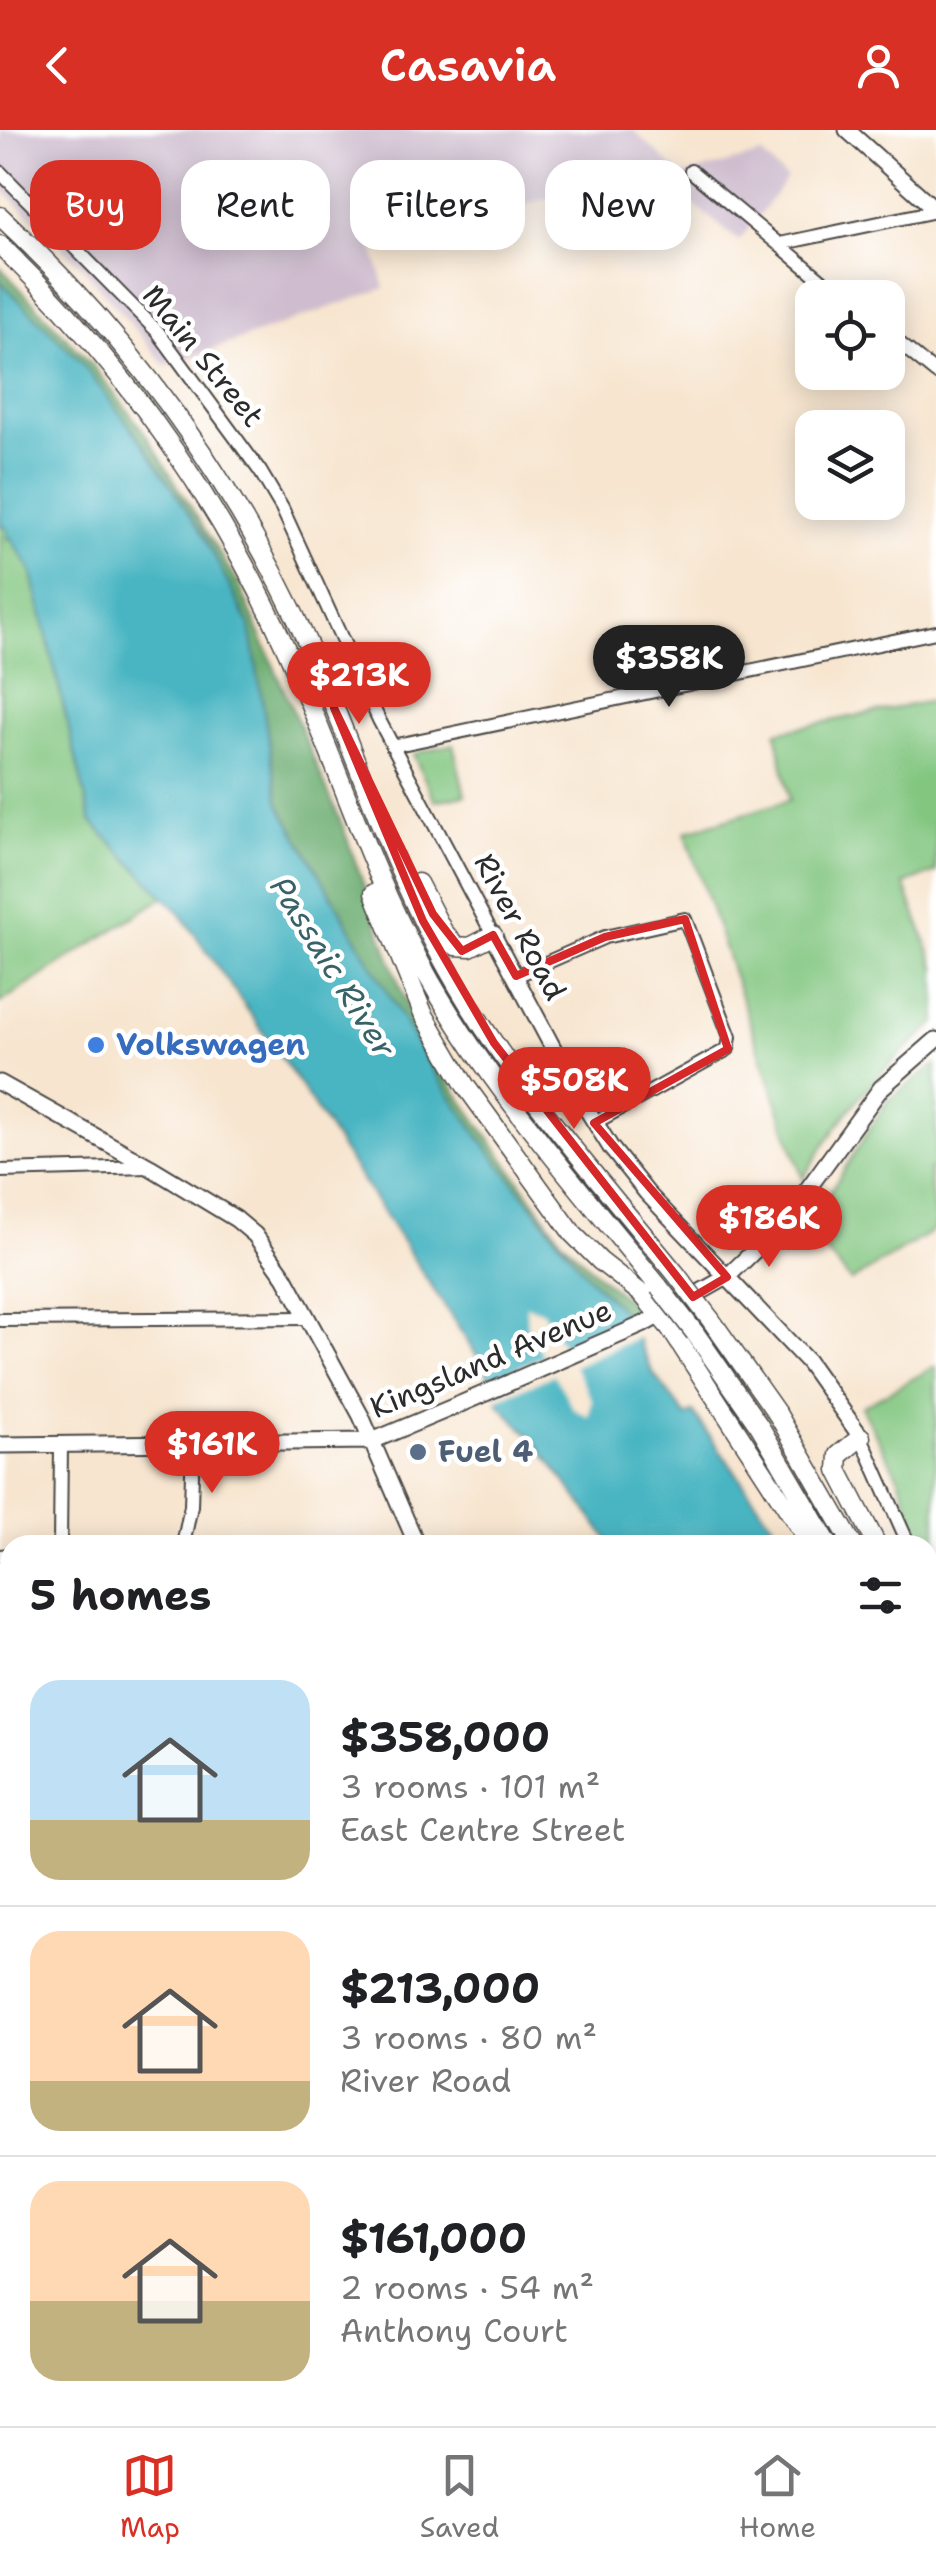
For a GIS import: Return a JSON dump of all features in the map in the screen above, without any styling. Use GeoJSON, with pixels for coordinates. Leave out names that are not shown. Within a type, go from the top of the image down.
{"type":"FeatureCollection","features":[{"type":"Feature","properties":{"kind":"highway"},"geometry":{"type":"LineString","coordinates":[[0,216],[113,333],[201,450],[275,576],[410,868],[449,940],[456,946],[470,947],[493,936]]}},
{"type":"Feature","properties":{"kind":"highway"},"geometry":{"type":"LineString","coordinates":[[0,244],[97,347],[203,492],[287,650],[404,930],[456,1024],[519,1113],[694,1333],[760,1427],[823,1535]]}},
{"type":"Feature","properties":{"kind":"highway"},"geometry":{"type":"LineString","coordinates":[[334,708],[408,890],[456,984],[536,1100],[712,1320],[778,1415],[847,1535]]}},
{"type":"Feature","properties":{"kind":"highway"},"geometry":{"type":"LineString","coordinates":[[359,826],[359,853],[412,990],[444,1052],[573,1234],[642,1294],[652,1319],[804,1535]]}},
{"type":"Feature","properties":{"kind":"highway"},"geometry":{"type":"LineString","coordinates":[[861,1437],[844,1448],[838,1470],[872,1535]]}},
{"type":"Feature","properties":{"kind":"main road"},"geometry":{"type":"LineString","coordinates":[[847,130],[936,210]]}},
{"type":"Feature","properties":{"kind":"main road","name":"River Road"},"geometry":{"type":"LineString","coordinates":[[493,936],[594,1122],[629,1172],[808,1362],[861,1437]]}},
{"type":"Feature","properties":{"kind":"main road","name":"Kingsland Avenue"},"geometry":{"type":"LineString","coordinates":[[0,1445],[372,1441],[472,1399],[652,1319],[727,1276],[783,1222],[882,1088],[936,1040]]}},
{"type":"Feature","properties":{"kind":"main road"},"geometry":{"type":"LineString","coordinates":[[0,1083],[150,1167],[255,1235],[308,1318],[372,1441],[412,1535]]}},
{"type":"Feature","properties":{"kind":"street"},"geometry":{"type":"LineString","coordinates":[[691,171],[822,280]]}},
{"type":"Feature","properties":{"kind":"street","name":"Main Street"},"geometry":{"type":"LineString","coordinates":[[0,172],[158,332],[274,493]]}},
{"type":"Feature","properties":{"kind":"street"},"geometry":{"type":"LineString","coordinates":[[780,244],[936,210]]}},
{"type":"Feature","properties":{"kind":"street"},"geometry":{"type":"LineString","coordinates":[[905,348],[936,373]]}},
{"type":"Feature","properties":{"kind":"street"},"geometry":{"type":"LineString","coordinates":[[919,359],[936,355]]}},
{"type":"Feature","properties":{"kind":"street","name":"River Road"},"geometry":{"type":"LineString","coordinates":[[274,493],[392,746],[493,936]]}},
{"type":"Feature","properties":{"kind":"street"},"geometry":{"type":"LineString","coordinates":[[392,746],[936,632]]}},
{"type":"Feature","properties":{"kind":"street"},"geometry":{"type":"LineString","coordinates":[[516,976],[605,937],[685,918],[730,1037],[728,1049],[594,1122]]}},
{"type":"Feature","properties":{"kind":"street"},"geometry":{"type":"LineString","coordinates":[[0,1170],[150,1167]]}},
{"type":"Feature","properties":{"kind":"street"},"geometry":{"type":"LineString","coordinates":[[0,1320],[308,1318]]}},
{"type":"Feature","properties":{"kind":"street","name":"River Road"},"geometry":{"type":"LineString","coordinates":[[861,1437],[905,1535]]}},
{"type":"Feature","properties":{"kind":"street"},"geometry":{"type":"LineString","coordinates":[[185,1535],[191,1506],[192,1441]]}},
{"type":"Feature","properties":{"kind":"street"},"geometry":{"type":"LineString","coordinates":[[60,1535],[62,1445]]}},
{"type":"Feature","properties":{"kind":"highlighted area"},"geometry":{"type":"Polygon","coordinates":[[[334,708],[433,914],[462,951],[493,935],[516,976],[605,937],[685,919],[728,1049],[594,1123],[727,1277],[693,1297],[494,1043],[423,921],[334,708]]]}},
{"type":"Feature","properties":{"kind":"shaded area"},"geometry":{"type":"Polygon","coordinates":[[[0,130],[633,130],[665,160],[545,160],[545,199],[525,204],[525,160],[350,160],[350,250],[374,250],[385,288],[166,366],[65,250],[161,250],[161,160],[30,160],[30,216],[0,187],[0,130]]]}},
{"type":"Feature","properties":{"kind":"shaded area"},"geometry":{"type":"Polygon","coordinates":[[[761,154],[787,179],[739,241],[691,202],[691,173],[761,154]]]}},
{"type":"Feature","properties":{"kind":"green space"},"geometry":{"type":"Polygon","coordinates":[[[0,267],[93,366],[145,433],[239,585],[343,827],[419,1040],[562,1240],[639,1309],[628,1317],[589,1278],[485,1145],[431,1068],[279,804],[250,626],[203,534],[145,446],[80,361],[0,281],[0,267]]]}},
{"type":"Feature","properties":{"kind":"green space"},"geometry":{"type":"Polygon","coordinates":[[[0,519],[31,570],[91,821],[164,897],[0,1003],[0,519]]]}},
{"type":"Feature","properties":{"kind":"green space"},"geometry":{"type":"Polygon","coordinates":[[[936,700],[936,872],[904,884],[936,968],[936,1023],[862,1095],[803,1179],[685,832],[790,800],[776,732],[936,700]]]}},
{"type":"Feature","properties":{"kind":"green space"},"geometry":{"type":"Polygon","coordinates":[[[453,744],[465,795],[435,801],[413,754],[453,744]]]}},
{"type":"Feature","properties":{"kind":"green space"},"geometry":{"type":"Polygon","coordinates":[[[936,1064],[936,1166],[929,1170],[936,1229],[851,1281],[807,1229],[887,1101],[936,1064]]]}},
{"type":"Feature","properties":{"kind":"green space"},"geometry":{"type":"Polygon","coordinates":[[[936,1366],[936,1535],[918,1535],[900,1480],[861,1407],[936,1366]]]}},
{"type":"Feature","properties":{"kind":"water","name":"Passaic River"},"geometry":{"type":"Polygon","coordinates":[[[0,281],[80,361],[145,446],[203,534],[250,626],[279,804],[431,1068],[485,1145],[589,1278],[628,1317],[653,1373],[686,1416],[693,1412],[780,1535],[605,1535],[535,1441],[500,1405],[485,1368],[294,1076],[180,913],[91,821],[31,570],[11,538],[7,539],[4,525],[0,526],[0,281]]]}},
{"type":"Feature","properties":{"kind":"pier"},"geometry":{"type":"Polygon","coordinates":[[[526,1305],[543,1312],[563,1347],[633,1317],[642,1336],[574,1366],[592,1400],[589,1417],[574,1409],[554,1375],[493,1401],[485,1382],[543,1356],[527,1325],[526,1305]]]}},
{"type":"Feature","properties":{"kind":"place","name":"Volkswagen"},"geometry":{"type":"Point","coordinates":[96,1045]}},
{"type":"Feature","properties":{"kind":"place","name":"Fuel 4"},"geometry":{"type":"Point","coordinates":[418,1452]}}]}
